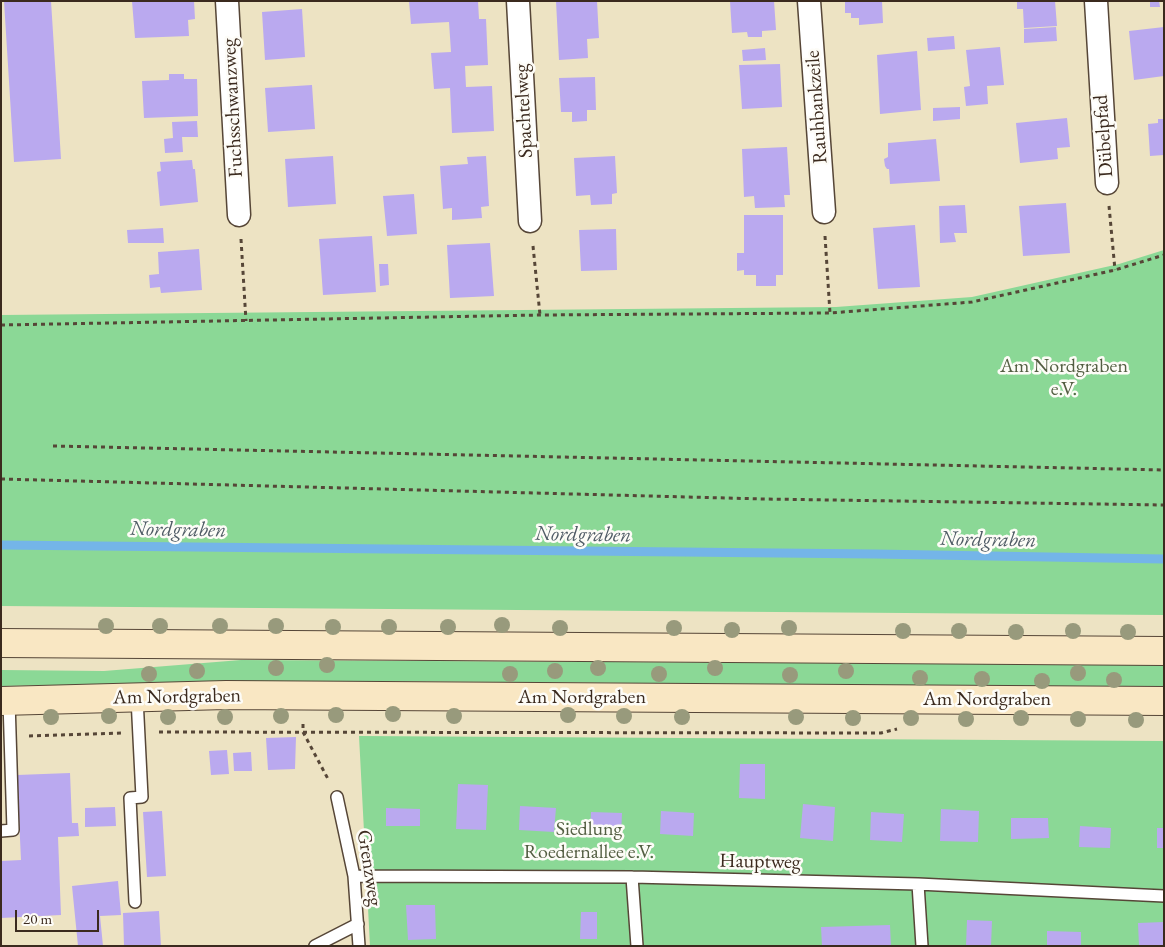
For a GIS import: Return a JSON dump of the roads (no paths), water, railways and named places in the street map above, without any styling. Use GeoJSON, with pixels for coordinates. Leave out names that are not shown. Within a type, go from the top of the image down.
{"type":"FeatureCollection","features":[{"type":"Feature","properties":{"kind":"main road"},"geometry":{"type":"LineString","coordinates":[[1,643],[1164,651]]}},
{"type":"Feature","properties":{"kind":"main road","name":"Am Nordgraben"},"geometry":{"type":"LineString","coordinates":[[5,701],[236,696],[1164,701]]}},
{"type":"Feature","properties":{"kind":"street","name":"Fuchsschwanzweg"},"geometry":{"type":"LineString","coordinates":[[227,1],[239,216]]}},
{"type":"Feature","properties":{"kind":"street","name":"Spachtelweg"},"geometry":{"type":"LineString","coordinates":[[518,1],[530,221]]}},
{"type":"Feature","properties":{"kind":"street","name":"Rauhbankzeile"},"geometry":{"type":"LineString","coordinates":[[809,1],[824,212]]}},
{"type":"Feature","properties":{"kind":"street","name":"Dübelpfad"},"geometry":{"type":"LineString","coordinates":[[1096,1],[1107,183]]}},
{"type":"Feature","properties":{"kind":"lane"},"geometry":{"type":"LineString","coordinates":[[135,902],[130,798],[142,797],[137,698]]}},
{"type":"Feature","properties":{"kind":"lane"},"geometry":{"type":"LineString","coordinates":[[1,831],[13,830],[10,737],[5,701]]}},
{"type":"Feature","properties":{"kind":"lane","name":"Grenzweg"},"geometry":{"type":"LineString","coordinates":[[337,797],[354,876],[360,946]]}},
{"type":"Feature","properties":{"kind":"lane","name":"Hauptweg"},"geometry":{"type":"LineString","coordinates":[[354,876],[632,877],[918,884],[1164,896]]}},
{"type":"Feature","properties":{"kind":"lane"},"geometry":{"type":"LineString","coordinates":[[632,877],[637,946]]}},
{"type":"Feature","properties":{"kind":"lane"},"geometry":{"type":"LineString","coordinates":[[918,884],[922,946]]}},
{"type":"Feature","properties":{"kind":"lane"},"geometry":{"type":"LineString","coordinates":[[315,946],[358,924]]}},
{"type":"Feature","properties":{"kind":"waterway","name":"Nordgraben"},"geometry":{"type":"LineString","coordinates":[[1,545],[875,554],[1164,559]]}},
{"type":"Feature","properties":{"kind":"park label","name":"Am Nordgraben e.V."},"geometry":{"type":"Point","coordinates":[1064,378]}},
{"type":"Feature","properties":{"kind":"park label","name":"Siedlung Roedernallee e.V."},"geometry":{"type":"Point","coordinates":[589,842]}}]}
